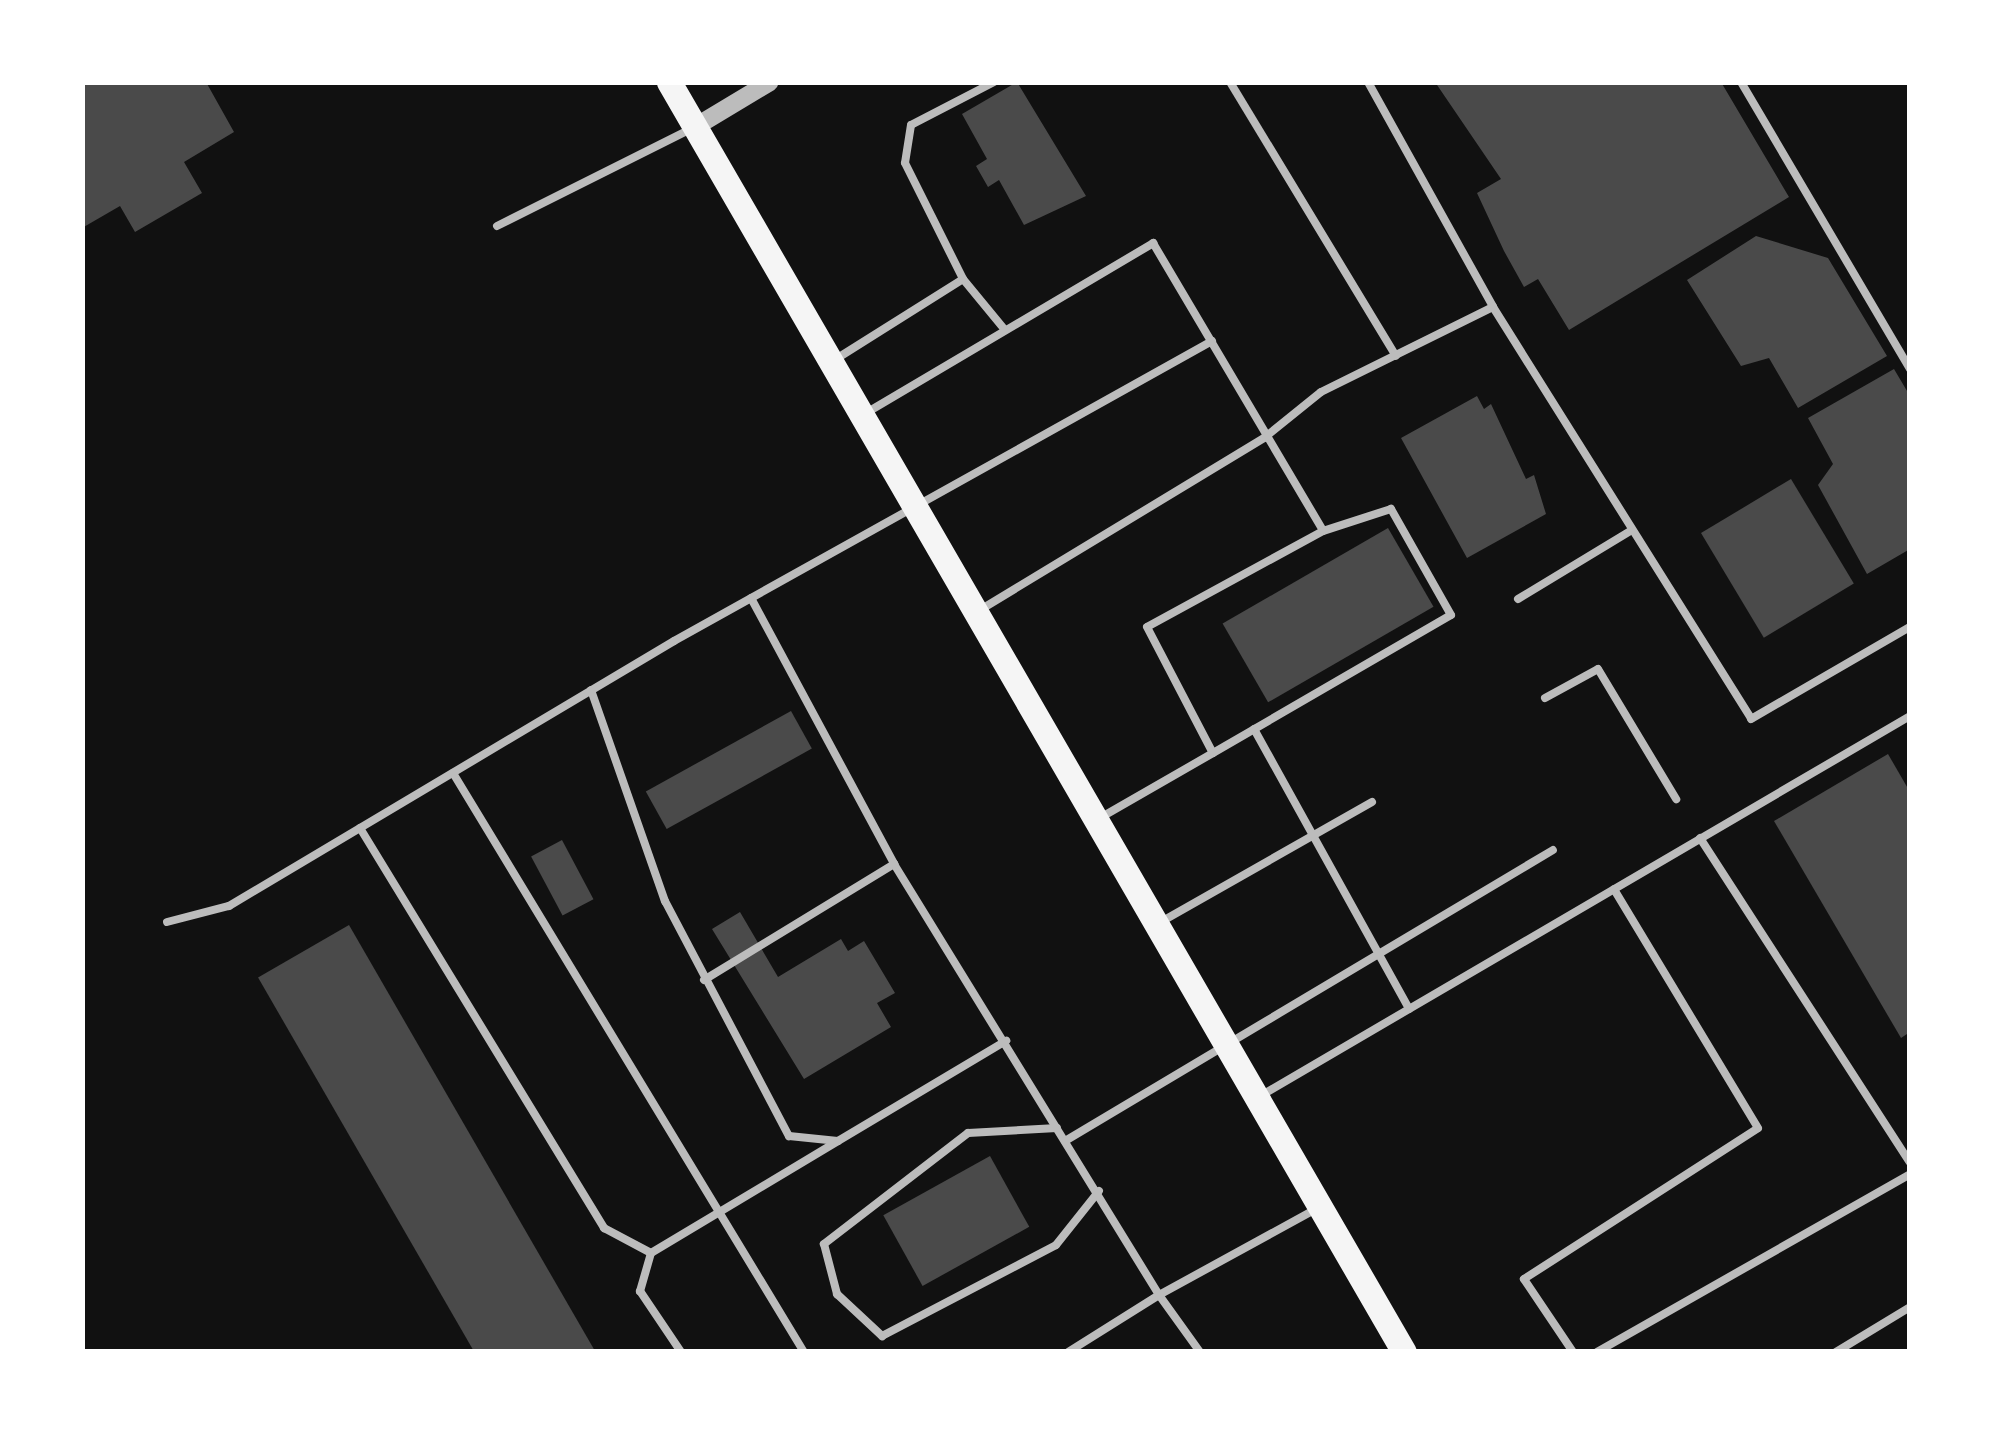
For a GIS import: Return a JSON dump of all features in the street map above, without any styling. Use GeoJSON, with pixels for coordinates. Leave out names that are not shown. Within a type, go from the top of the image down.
{"type":"FeatureCollection","features":[{"type":"Feature","properties":{"kind":"main road"},"geometry":{"type":"LineString","coordinates":[[669,82],[1404,1352]]}},
{"type":"Feature","properties":{"kind":"street"},"geometry":{"type":"LineString","coordinates":[[695,127],[770,82]]}},
{"type":"Feature","properties":{"kind":"lane"},"geometry":{"type":"LineString","coordinates":[[994,82],[910,125],[906,163],[963,279],[1005,330]]}},
{"type":"Feature","properties":{"kind":"lane"},"geometry":{"type":"LineString","coordinates":[[1230,82],[1396,356]]}},
{"type":"Feature","properties":{"kind":"lane"},"geometry":{"type":"LineString","coordinates":[[1368,82],[1492,307],[1751,719],[1910,627]]}},
{"type":"Feature","properties":{"kind":"lane"},"geometry":{"type":"LineString","coordinates":[[1741,82],[1910,369]]}},
{"type":"Feature","properties":{"kind":"lane"},"geometry":{"type":"LineString","coordinates":[[497,226],[695,127]]}},
{"type":"Feature","properties":{"kind":"lane"},"geometry":{"type":"LineString","coordinates":[[862,415],[1153,243],[1212,340],[1264,438],[1323,531]]}},
{"type":"Feature","properties":{"kind":"lane"},"geometry":{"type":"LineString","coordinates":[[831,362],[963,279]]}},
{"type":"Feature","properties":{"kind":"lane"},"geometry":{"type":"LineString","coordinates":[[976,612],[1264,438],[1320,392],[1492,307]]}},
{"type":"Feature","properties":{"kind":"lane"},"geometry":{"type":"LineString","coordinates":[[167,922],[229,906],[591,690],[1212,340]]}},
{"type":"Feature","properties":{"kind":"lane"},"geometry":{"type":"LineString","coordinates":[[1096,820],[1214,753],[1450,616],[1391,510],[1323,531],[1147,627],[1214,753]]}},
{"type":"Feature","properties":{"kind":"lane"},"geometry":{"type":"LineString","coordinates":[[1518,599],[1632,530]]}},
{"type":"Feature","properties":{"kind":"lane"},"geometry":{"type":"LineString","coordinates":[[751,598],[894,864],[1159,1295],[1200,1352]]}},
{"type":"Feature","properties":{"kind":"lane"},"geometry":{"type":"LineString","coordinates":[[1545,698],[1598,669],[1676,799]]}},
{"type":"Feature","properties":{"kind":"lane"},"geometry":{"type":"LineString","coordinates":[[591,690],[665,902],[789,1136],[838,1141]]}},
{"type":"Feature","properties":{"kind":"lane"},"geometry":{"type":"LineString","coordinates":[[1257,1098],[1910,716]]}},
{"type":"Feature","properties":{"kind":"lane"},"geometry":{"type":"LineString","coordinates":[[1254,729],[1409,1009]]}},
{"type":"Feature","properties":{"kind":"lane"},"geometry":{"type":"LineString","coordinates":[[453,773],[804,1352]]}},
{"type":"Feature","properties":{"kind":"lane"},"geometry":{"type":"LineString","coordinates":[[1156,925],[1372,802]]}},
{"type":"Feature","properties":{"kind":"lane"},"geometry":{"type":"LineString","coordinates":[[360,828],[604,1228],[651,1253]]}},
{"type":"Feature","properties":{"kind":"lane"},"geometry":{"type":"LineString","coordinates":[[1700,838],[1910,1162]]}},
{"type":"Feature","properties":{"kind":"lane"},"geometry":{"type":"LineString","coordinates":[[1065,1141],[1553,850]]}},
{"type":"Feature","properties":{"kind":"lane"},"geometry":{"type":"LineString","coordinates":[[704,980],[894,864]]}},
{"type":"Feature","properties":{"kind":"lane"},"geometry":{"type":"LineString","coordinates":[[1574,1352],[1524,1278],[1758,1128],[1614,889]]}},
{"type":"Feature","properties":{"kind":"lane"},"geometry":{"type":"LineString","coordinates":[[681,1352],[640,1291],[651,1253],[1006,1041]]}},
{"type":"Feature","properties":{"kind":"lane"},"geometry":{"type":"LineString","coordinates":[[1058,1128],[968,1133],[824,1244],[837,1294],[882,1336],[1056,1246],[1098,1191]]}},
{"type":"Feature","properties":{"kind":"lane"},"geometry":{"type":"LineString","coordinates":[[1598,1352],[1910,1174]]}},
{"type":"Feature","properties":{"kind":"lane"},"geometry":{"type":"LineString","coordinates":[[1068,1352],[1159,1295],[1320,1207]]}},
{"type":"Feature","properties":{"kind":"lane"},"geometry":{"type":"LineString","coordinates":[[1836,1352],[1910,1307]]}},
{"type":"Feature","properties":{"kind":"building"},"geometry":{"type":"Polygon","coordinates":[[[82,82],[206,82],[234,132],[184,162],[202,193],[135,232],[120,206],[82,228],[82,82]]]}},
{"type":"Feature","properties":{"kind":"building"},"geometry":{"type":"Polygon","coordinates":[[[1017,82],[1086,196],[1024,225],[999,180],[988,187],[976,166],[987,159],[962,114],[1017,82]]]}},
{"type":"Feature","properties":{"kind":"building"},"geometry":{"type":"Polygon","coordinates":[[[1435,82],[1721,82],[1789,197],[1569,330],[1538,279],[1524,287],[1504,251],[1477,193],[1501,179],[1435,82]]]}},
{"type":"Feature","properties":{"kind":"building"},"geometry":{"type":"Polygon","coordinates":[[[1756,236],[1828,258],[1887,356],[1798,408],[1769,358],[1741,366],[1687,280],[1756,236]]]}},
{"type":"Feature","properties":{"kind":"building"},"geometry":{"type":"Polygon","coordinates":[[[1894,369],[1910,396],[1910,549],[1867,574],[1818,485],[1833,464],[1808,418],[1894,369]]]}},
{"type":"Feature","properties":{"kind":"building"},"geometry":{"type":"Polygon","coordinates":[[[1477,396],[1484,409],[1491,404],[1526,479],[1534,475],[1546,514],[1467,558],[1401,438],[1477,396]]]}},
{"type":"Feature","properties":{"kind":"building"},"geometry":{"type":"Polygon","coordinates":[[[1791,479],[1854,584],[1764,638],[1701,533],[1791,479]]]}},
{"type":"Feature","properties":{"kind":"building"},"geometry":{"type":"Polygon","coordinates":[[[1388,528],[1434,607],[1268,702],[1223,624],[1388,528]]]}},
{"type":"Feature","properties":{"kind":"building"},"geometry":{"type":"Polygon","coordinates":[[[791,711],[812,749],[667,829],[646,791],[791,711]]]}},
{"type":"Feature","properties":{"kind":"building"},"geometry":{"type":"Polygon","coordinates":[[[1888,754],[1910,792],[1910,1032],[1901,1038],[1774,821],[1888,754]]]}},
{"type":"Feature","properties":{"kind":"building"},"geometry":{"type":"Polygon","coordinates":[[[562,840],[593,899],[563,916],[531,856],[562,840]]]}},
{"type":"Feature","properties":{"kind":"building"},"geometry":{"type":"Polygon","coordinates":[[[740,912],[778,977],[841,939],[848,951],[864,941],[895,993],[877,1003],[891,1027],[804,1079],[712,929],[740,912]]]}},
{"type":"Feature","properties":{"kind":"building"},"geometry":{"type":"Polygon","coordinates":[[[349,925],[596,1352],[474,1352],[258,978],[349,925]]]}},
{"type":"Feature","properties":{"kind":"building"},"geometry":{"type":"Polygon","coordinates":[[[990,1156],[1029,1227],[923,1286],[883,1215],[990,1156]]]}}]}
